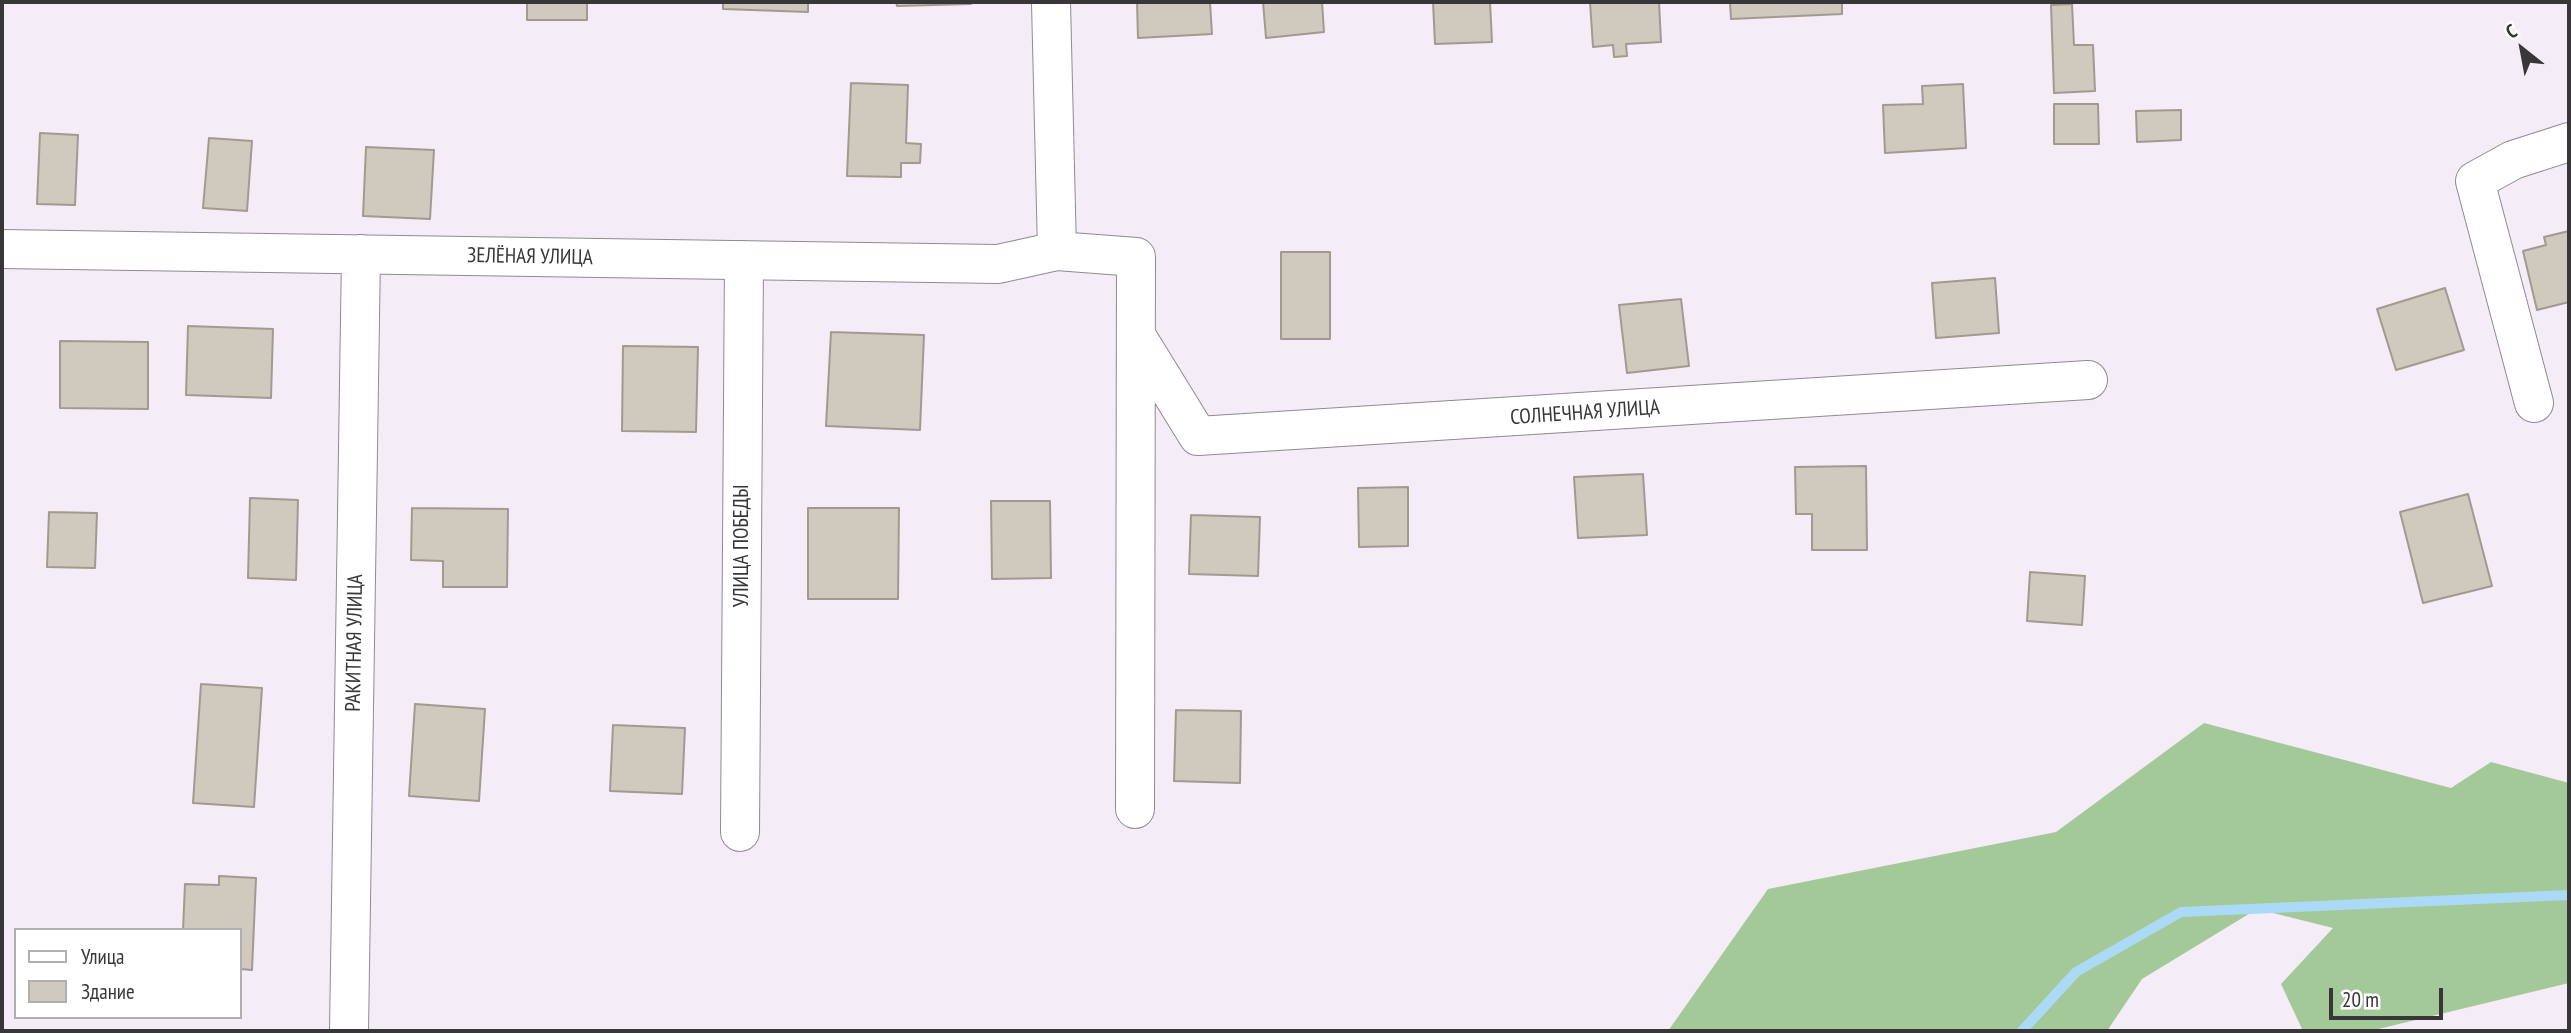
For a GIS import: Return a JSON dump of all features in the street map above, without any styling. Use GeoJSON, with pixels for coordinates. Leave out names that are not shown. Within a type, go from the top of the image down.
{"type":"FeatureCollection","features":[{"type":"Feature","properties":{"kind":"street"},"geometry":{"type":"LineString","coordinates":[[1051,2],[1057,251]]}},
{"type":"Feature","properties":{"kind":"street"},"geometry":{"type":"LineString","coordinates":[[2533,404],[2475,181],[2513,160],[2569,142]]}},
{"type":"Feature","properties":{"kind":"street","name":"ЗЕЛЁНАЯ УЛИЦА"},"geometry":{"type":"LineString","coordinates":[[2,248],[998,264],[1057,251],[1136,257],[1137,337]]}},
{"type":"Feature","properties":{"kind":"street","name":"РАКИТНАЯ УЛИЦА"},"geometry":{"type":"LineString","coordinates":[[349,1031],[360,254]]}},
{"type":"Feature","properties":{"kind":"street","name":"УЛИЦА ПОБЕДЫ"},"geometry":{"type":"LineString","coordinates":[[740,832],[744,260]]}},
{"type":"Feature","properties":{"kind":"street"},"geometry":{"type":"LineString","coordinates":[[1135,809],[1137,337]]}},
{"type":"Feature","properties":{"kind":"street","name":"СОЛНЕЧНАЯ УЛИЦА"},"geometry":{"type":"LineString","coordinates":[[1137,337],[1198,436],[2088,380]]}},
{"type":"Feature","properties":{"kind":"green space"},"geometry":{"type":"Polygon","coordinates":[[[2204,723],[2451,788],[2491,762],[2569,783],[2569,983],[2370,1031],[2303,1031],[2281,984],[2333,928],[2257,909],[2142,979],[2107,1031],[1668,1031],[1768,889],[2056,832],[2204,723]]]}},
{"type":"Feature","properties":{"kind":"building"},"geometry":{"type":"Polygon","coordinates":[[[527,2],[587,2],[587,20],[527,20],[527,2]]]}},
{"type":"Feature","properties":{"kind":"building"},"geometry":{"type":"Polygon","coordinates":[[[723,2],[808,2],[808,12],[723,9],[723,2]]]}},
{"type":"Feature","properties":{"kind":"building"},"geometry":{"type":"Polygon","coordinates":[[[896,2],[971,2],[971,4],[897,6],[896,2]]]}},
{"type":"Feature","properties":{"kind":"building"},"geometry":{"type":"Polygon","coordinates":[[[1137,2],[1210,2],[1212,34],[1138,38],[1137,2]]]}},
{"type":"Feature","properties":{"kind":"building"},"geometry":{"type":"Polygon","coordinates":[[[1263,2],[1322,2],[1324,32],[1266,38],[1263,2]]]}},
{"type":"Feature","properties":{"kind":"building"},"geometry":{"type":"Polygon","coordinates":[[[1433,2],[1490,2],[1492,42],[1435,44],[1433,2]]]}},
{"type":"Feature","properties":{"kind":"building"},"geometry":{"type":"Polygon","coordinates":[[[1590,2],[1659,2],[1661,42],[1626,44],[1627,56],[1614,57],[1613,45],[1593,47],[1590,2]]]}},
{"type":"Feature","properties":{"kind":"building"},"geometry":{"type":"Polygon","coordinates":[[[1730,2],[1842,2],[1842,14],[1731,19],[1730,2]]]}},
{"type":"Feature","properties":{"kind":"building"},"geometry":{"type":"Polygon","coordinates":[[[2072,4],[2074,45],[2093,45],[2095,91],[2054,93],[2051,5],[2072,4]]]}},
{"type":"Feature","properties":{"kind":"building"},"geometry":{"type":"Polygon","coordinates":[[[851,83],[908,85],[906,143],[921,144],[920,163],[901,163],[901,177],[847,176],[851,83]]]}},
{"type":"Feature","properties":{"kind":"building"},"geometry":{"type":"Polygon","coordinates":[[[1963,84],[1966,148],[1885,153],[1883,105],[1923,104],[1922,86],[1963,84]]]}},
{"type":"Feature","properties":{"kind":"building"},"geometry":{"type":"Polygon","coordinates":[[[2054,104],[2098,104],[2099,144],[2054,144],[2054,104]]]}},
{"type":"Feature","properties":{"kind":"building"},"geometry":{"type":"Polygon","coordinates":[[[2181,110],[2181,140],[2137,142],[2136,111],[2181,110]]]}},
{"type":"Feature","properties":{"kind":"building"},"geometry":{"type":"Polygon","coordinates":[[[40,133],[78,135],[75,205],[37,204],[40,133]]]}},
{"type":"Feature","properties":{"kind":"building"},"geometry":{"type":"Polygon","coordinates":[[[209,138],[252,141],[247,211],[203,208],[209,138]]]}},
{"type":"Feature","properties":{"kind":"building"},"geometry":{"type":"Polygon","coordinates":[[[366,147],[434,150],[430,219],[363,216],[366,147]]]}},
{"type":"Feature","properties":{"kind":"building"},"geometry":{"type":"Polygon","coordinates":[[[2569,231],[2569,302],[2537,310],[2523,251],[2546,245],[2544,237],[2569,231]]]}},
{"type":"Feature","properties":{"kind":"building"},"geometry":{"type":"Polygon","coordinates":[[[1281,252],[1330,252],[1330,339],[1281,339],[1281,252]]]}},
{"type":"Feature","properties":{"kind":"building"},"geometry":{"type":"Polygon","coordinates":[[[1995,278],[1999,333],[1936,338],[1932,283],[1995,278]]]}},
{"type":"Feature","properties":{"kind":"building"},"geometry":{"type":"Polygon","coordinates":[[[2445,288],[2464,350],[2396,370],[2377,309],[2445,288]]]}},
{"type":"Feature","properties":{"kind":"building"},"geometry":{"type":"Polygon","coordinates":[[[1681,299],[1689,366],[1627,373],[1619,305],[1681,299]]]}},
{"type":"Feature","properties":{"kind":"building"},"geometry":{"type":"Polygon","coordinates":[[[188,326],[273,329],[271,398],[186,395],[188,326]]]}},
{"type":"Feature","properties":{"kind":"building"},"geometry":{"type":"Polygon","coordinates":[[[831,332],[924,335],[920,430],[826,426],[831,332]]]}},
{"type":"Feature","properties":{"kind":"building"},"geometry":{"type":"Polygon","coordinates":[[[60,341],[148,342],[148,409],[60,408],[60,341]]]}},
{"type":"Feature","properties":{"kind":"building"},"geometry":{"type":"Polygon","coordinates":[[[623,346],[698,347],[696,432],[622,431],[623,346]]]}},
{"type":"Feature","properties":{"kind":"building"},"geometry":{"type":"Polygon","coordinates":[[[1866,466],[1867,550],[1812,550],[1812,514],[1796,514],[1795,467],[1866,466]]]}},
{"type":"Feature","properties":{"kind":"building"},"geometry":{"type":"Polygon","coordinates":[[[1643,474],[1647,535],[1578,538],[1574,477],[1643,474]]]}},
{"type":"Feature","properties":{"kind":"building"},"geometry":{"type":"Polygon","coordinates":[[[1408,487],[1408,546],[1359,547],[1358,488],[1408,487]]]}},
{"type":"Feature","properties":{"kind":"building"},"geometry":{"type":"Polygon","coordinates":[[[2468,494],[2492,586],[2423,603],[2400,512],[2468,494]]]}},
{"type":"Feature","properties":{"kind":"building"},"geometry":{"type":"Polygon","coordinates":[[[250,498],[298,500],[296,580],[248,578],[250,498]]]}},
{"type":"Feature","properties":{"kind":"building"},"geometry":{"type":"Polygon","coordinates":[[[991,501],[1050,501],[1051,578],[992,579],[991,501]]]}},
{"type":"Feature","properties":{"kind":"building"},"geometry":{"type":"Polygon","coordinates":[[[412,508],[508,509],[507,587],[443,587],[443,561],[411,560],[412,508]]]}},
{"type":"Feature","properties":{"kind":"building"},"geometry":{"type":"Polygon","coordinates":[[[808,508],[899,508],[898,599],[808,599],[808,508]]]}},
{"type":"Feature","properties":{"kind":"building"},"geometry":{"type":"Polygon","coordinates":[[[49,512],[97,513],[95,568],[47,567],[49,512]]]}},
{"type":"Feature","properties":{"kind":"building"},"geometry":{"type":"Polygon","coordinates":[[[1191,515],[1260,517],[1258,576],[1189,574],[1191,515]]]}},
{"type":"Feature","properties":{"kind":"building"},"geometry":{"type":"Polygon","coordinates":[[[2030,572],[2085,576],[2082,625],[2027,621],[2030,572]]]}},
{"type":"Feature","properties":{"kind":"building"},"geometry":{"type":"Polygon","coordinates":[[[201,684],[262,688],[254,807],[193,803],[201,684]]]}},
{"type":"Feature","properties":{"kind":"building"},"geometry":{"type":"Polygon","coordinates":[[[415,704],[485,709],[479,801],[409,796],[415,704]]]}},
{"type":"Feature","properties":{"kind":"building"},"geometry":{"type":"Polygon","coordinates":[[[1176,710],[1241,711],[1240,783],[1174,781],[1176,710]]]}},
{"type":"Feature","properties":{"kind":"building"},"geometry":{"type":"Polygon","coordinates":[[[613,725],[685,728],[682,794],[610,791],[613,725]]]}},
{"type":"Feature","properties":{"kind":"building"},"geometry":{"type":"Polygon","coordinates":[[[219,876],[256,878],[252,970],[242,969],[242,928],[183,928],[185,884],[219,885],[219,876]]]}},
{"type":"Feature","properties":{"kind":"waterway"},"geometry":{"type":"LineString","coordinates":[[2022,1031],[2076,972],[2181,912],[2569,895]]}}]}
